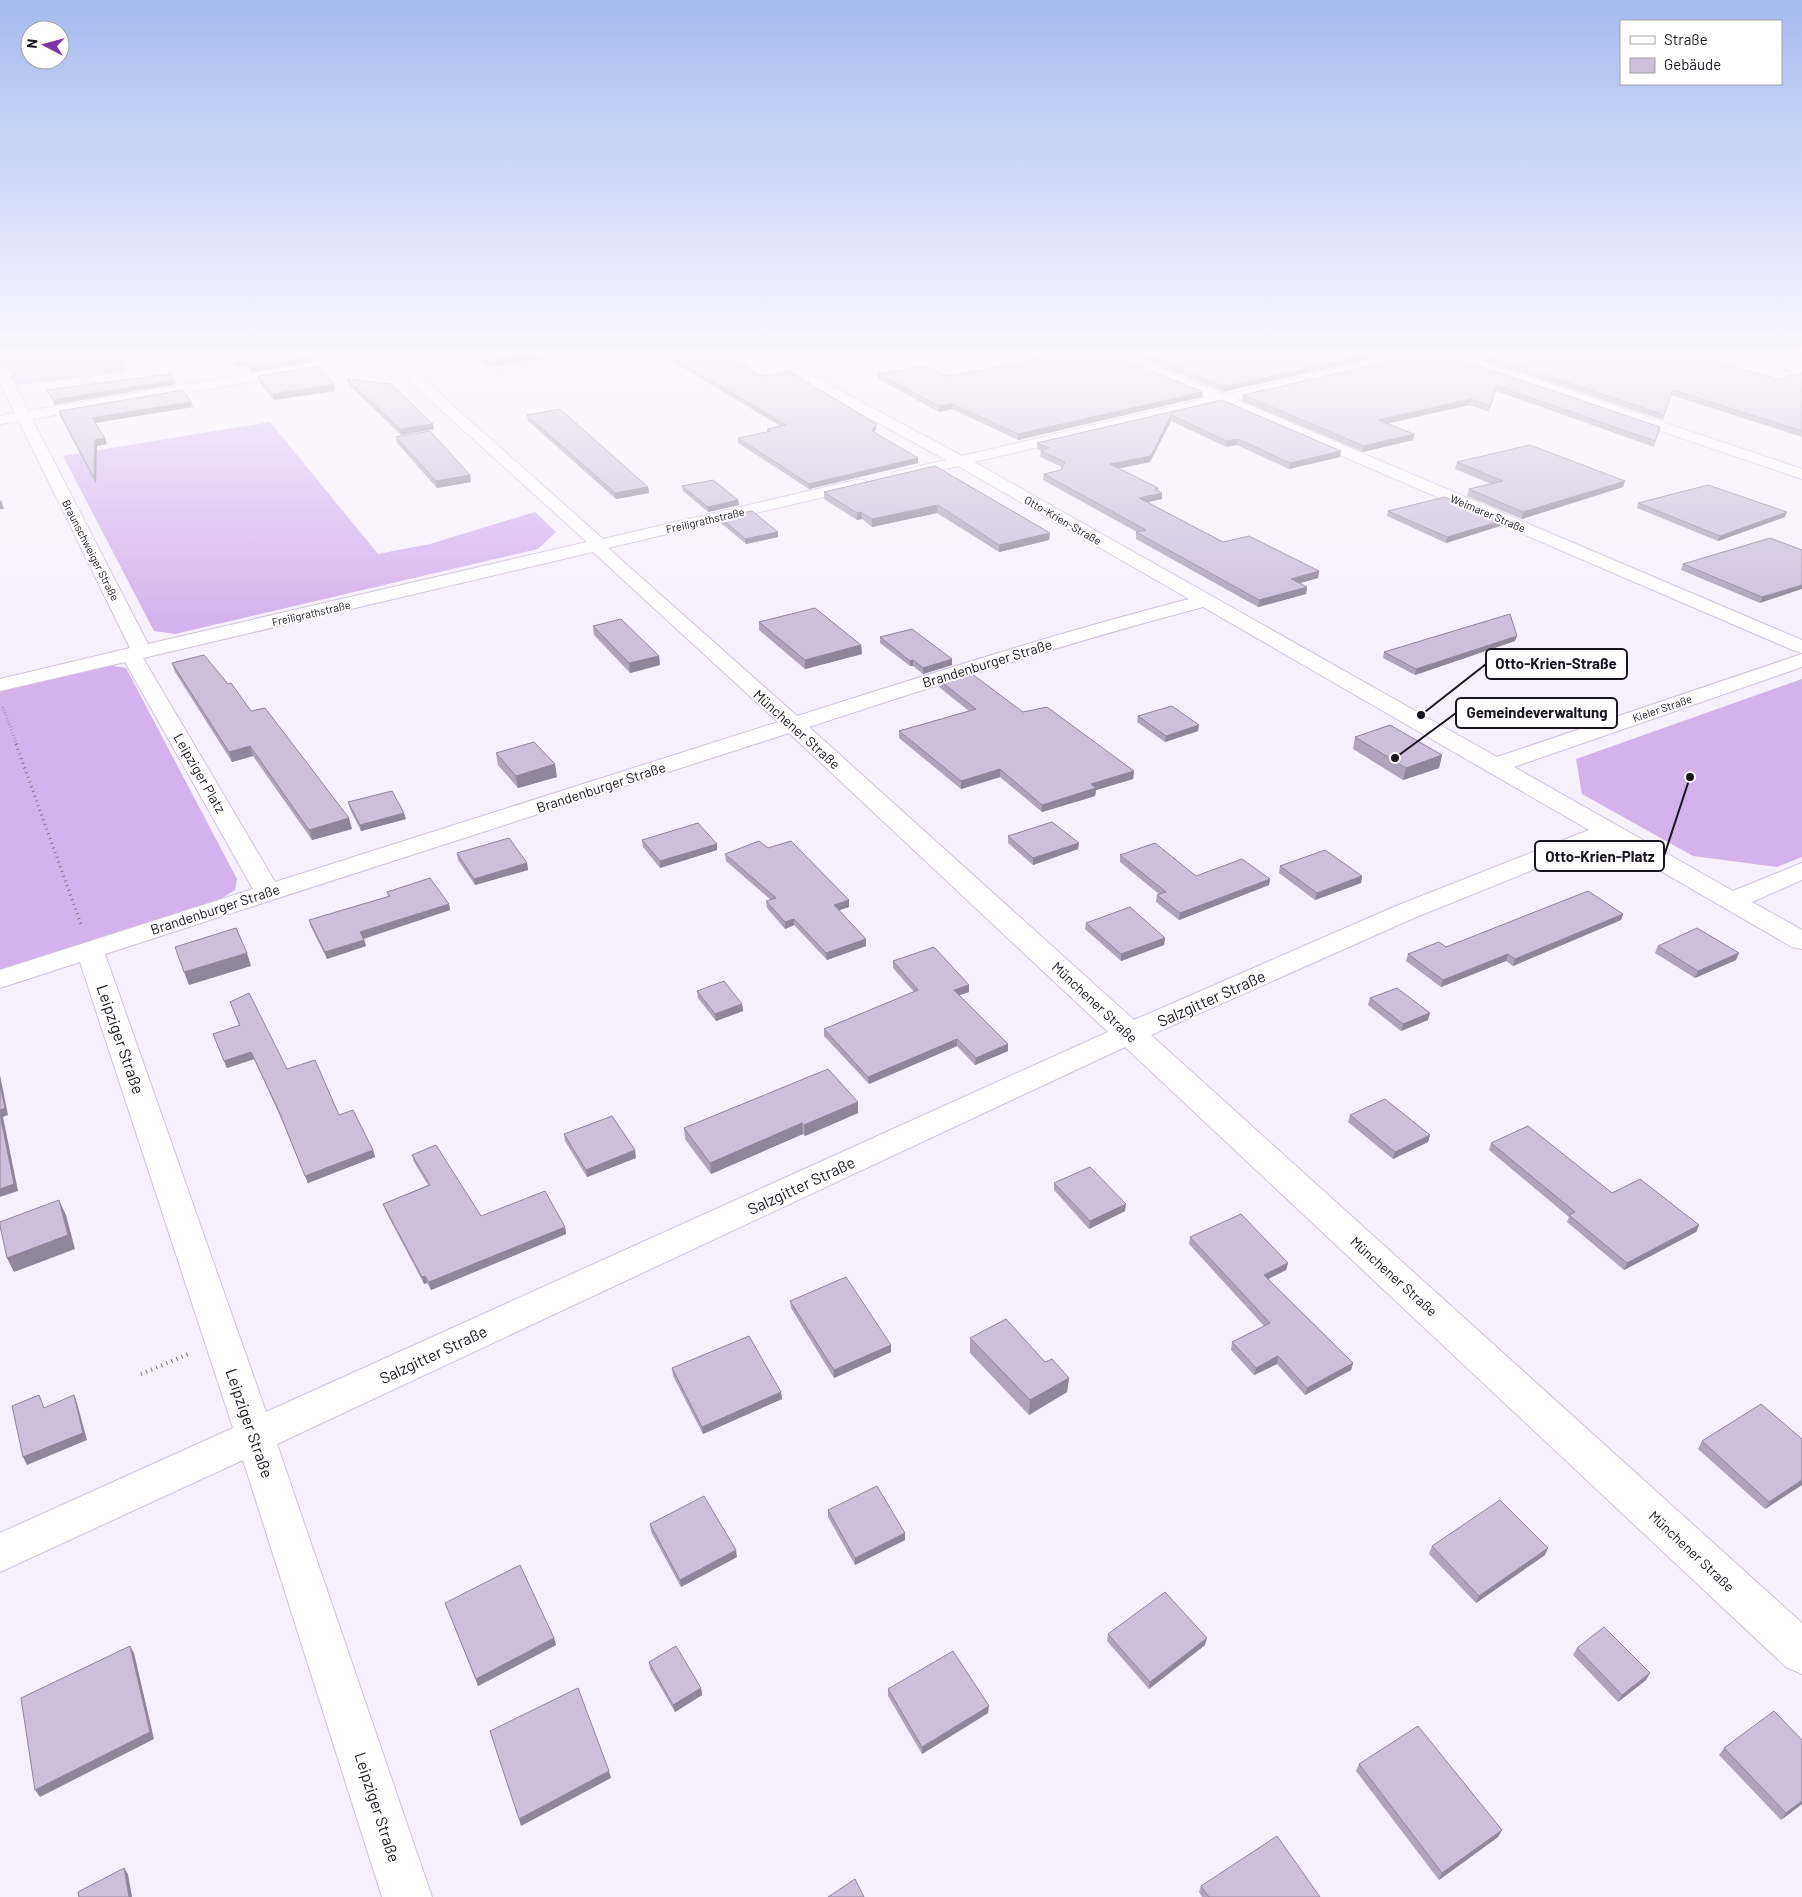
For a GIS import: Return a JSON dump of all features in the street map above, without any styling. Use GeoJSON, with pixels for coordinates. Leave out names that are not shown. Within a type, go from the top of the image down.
{"type":"FeatureCollection","features":[{"type":"Feature","properties":{"kind":"street","name":"Braunschweiger Straße"},"geometry":{"type":"LineString","coordinates":[[36,444],[136,653]]}},
{"type":"Feature","properties":{"kind":"street","name":"Münchener Straße"},"geometry":{"type":"LineString","coordinates":[[489,444],[595,540],[601,551],[794,725],[1802,1652]]}},
{"type":"Feature","properties":{"kind":"street","name":"Otto-Krien-Straße"},"geometry":{"type":"LineString","coordinates":[[928,444],[1802,941]]}},
{"type":"Feature","properties":{"kind":"street","name":"Freiligrathstraße"},"geometry":{"type":"LineString","coordinates":[[0,685],[1033,444]]}},
{"type":"Feature","properties":{"kind":"street","name":"Weimarer Straße"},"geometry":{"type":"LineString","coordinates":[[1329,444],[1802,647]]}},
{"type":"Feature","properties":{"kind":"street"},"geometry":{"type":"LineString","coordinates":[[1712,444],[1802,474]]}},
{"type":"Feature","properties":{"kind":"street","name":"Brandenburger Straße"},"geometry":{"type":"LineString","coordinates":[[0,979],[1003,657],[1204,601]]}},
{"type":"Feature","properties":{"kind":"street","name":"Leipziger Platz"},"geometry":{"type":"LineString","coordinates":[[136,653],[268,892]]}},
{"type":"Feature","properties":{"kind":"street","name":"Kieler Straße"},"geometry":{"type":"LineString","coordinates":[[1494,766],[1802,660]]}},
{"type":"Feature","properties":{"kind":"street","name":"Salzgitter Straße"},"geometry":{"type":"LineString","coordinates":[[0,1553],[1129,1034],[1406,912],[1608,831]]}},
{"type":"Feature","properties":{"kind":"street"},"geometry":{"type":"LineString","coordinates":[[1731,901],[1802,871]]}},
{"type":"Feature","properties":{"kind":"street","name":"Leipziger Straße"},"geometry":{"type":"LineString","coordinates":[[90,950],[223,1340],[408,1897]]}},
{"type":"Feature","properties":{"kind":"path"},"geometry":{"type":"LineString","coordinates":[[0,699],[90,950]]}},
{"type":"Feature","properties":{"kind":"path"},"geometry":{"type":"LineString","coordinates":[[141,1374],[223,1340]]}},
{"type":"Feature","properties":{"kind":"shaded area"},"geometry":{"type":"Polygon","coordinates":[[[139,444],[288,444],[378,554],[430,544],[535,512],[556,532],[538,549],[175,634],[154,631],[63,456],[139,444]]]}},
{"type":"Feature","properties":{"kind":"shaded area"},"geometry":{"type":"Polygon","coordinates":[[[108,665],[126,668],[237,879],[235,890],[219,900],[0,970],[0,691],[108,665]]]}},
{"type":"Feature","properties":{"kind":"shaded area"},"geometry":{"type":"Polygon","coordinates":[[[1802,679],[1802,857],[1777,867],[1693,856],[1582,794],[1576,759],[1802,679]]]}},
{"type":"Feature","properties":{"kind":"building"},"geometry":{"type":"Polygon","coordinates":[[[76,444],[95,444],[94,478],[76,444]]]}},
{"type":"Feature","properties":{"kind":"building"},"geometry":{"type":"Polygon","coordinates":[[[402,444],[441,444],[470,475],[436,481],[402,444]]]}},
{"type":"Feature","properties":{"kind":"building"},"geometry":{"type":"Polygon","coordinates":[[[559,444],[599,444],[648,487],[615,493],[559,444]]]}},
{"type":"Feature","properties":{"kind":"building"},"geometry":{"type":"Polygon","coordinates":[[[747,444],[893,444],[918,458],[809,484],[747,444]]]}},
{"type":"Feature","properties":{"kind":"building"},"geometry":{"type":"Polygon","coordinates":[[[1038,444],[1157,444],[1151,456],[1110,464],[1158,488],[1155,489],[1162,493],[1139,498],[1223,542],[1249,536],[1319,571],[1291,579],[1307,587],[1259,600],[1136,532],[1146,530],[1044,474],[1061,470],[1065,462],[1041,451],[1049,448],[1038,444]]]}},
{"type":"Feature","properties":{"kind":"building"},"geometry":{"type":"Polygon","coordinates":[[[1248,444],[1324,444],[1341,451],[1290,463],[1248,444]]]}},
{"type":"Feature","properties":{"kind":"building"},"geometry":{"type":"Polygon","coordinates":[[[1358,444],[1374,444],[1364,446],[1358,444]]]}},
{"type":"Feature","properties":{"kind":"building"},"geometry":{"type":"Polygon","coordinates":[[[1530,445],[1625,481],[1523,512],[1469,489],[1503,481],[1457,462],[1530,445]]]}},
{"type":"Feature","properties":{"kind":"building"},"geometry":{"type":"Polygon","coordinates":[[[935,466],[1050,533],[999,545],[938,505],[872,519],[861,512],[857,513],[824,492],[935,466]]]}},
{"type":"Feature","properties":{"kind":"building"},"geometry":{"type":"Polygon","coordinates":[[[713,480],[738,500],[708,507],[682,486],[713,480]]]}},
{"type":"Feature","properties":{"kind":"building"},"geometry":{"type":"Polygon","coordinates":[[[1708,485],[1787,512],[1720,536],[1638,503],[1708,485]]]}},
{"type":"Feature","properties":{"kind":"building"},"geometry":{"type":"Polygon","coordinates":[[[1445,497],[1501,521],[1447,537],[1388,511],[1445,497]]]}},
{"type":"Feature","properties":{"kind":"building"},"geometry":{"type":"Polygon","coordinates":[[[752,511],[778,532],[745,539],[721,518],[752,511]]]}},
{"type":"Feature","properties":{"kind":"building"},"geometry":{"type":"Polygon","coordinates":[[[1770,538],[1802,550],[1802,585],[1762,597],[1683,564],[1770,538]]]}},
{"type":"Feature","properties":{"kind":"building"},"geometry":{"type":"Polygon","coordinates":[[[815,608],[861,645],[805,660],[759,622],[815,608]]]}},
{"type":"Feature","properties":{"kind":"building"},"geometry":{"type":"Polygon","coordinates":[[[1510,614],[1517,636],[1416,669],[1384,652],[1510,614]]]}},
{"type":"Feature","properties":{"kind":"building"},"geometry":{"type":"Polygon","coordinates":[[[621,619],[659,656],[629,663],[593,626],[621,619]]]}},
{"type":"Feature","properties":{"kind":"building"},"geometry":{"type":"Polygon","coordinates":[[[912,629],[952,659],[923,668],[913,660],[910,661],[880,637],[912,629]]]}},
{"type":"Feature","properties":{"kind":"building"},"geometry":{"type":"Polygon","coordinates":[[[204,655],[228,684],[231,683],[251,711],[265,708],[349,818],[309,830],[250,746],[229,752],[172,663],[204,655]]]}},
{"type":"Feature","properties":{"kind":"building"},"geometry":{"type":"Polygon","coordinates":[[[968,671],[1023,712],[1047,707],[1134,771],[1091,784],[1096,788],[1042,805],[1000,769],[961,781],[899,731],[976,709],[939,680],[968,671]]]}},
{"type":"Feature","properties":{"kind":"building"},"geometry":{"type":"Polygon","coordinates":[[[1172,706],[1199,725],[1166,736],[1138,716],[1172,706]]]}},
{"type":"Feature","properties":{"kind":"building"},"geometry":{"type":"Polygon","coordinates":[[[1390,725],[1442,755],[1406,768],[1355,737],[1390,725]]]}},
{"type":"Feature","properties":{"kind":"building"},"geometry":{"type":"Polygon","coordinates":[[[534,742],[555,764],[516,776],[496,753],[534,742]]]}},
{"type":"Feature","properties":{"kind":"building"},"geometry":{"type":"Polygon","coordinates":[[[392,791],[404,813],[360,825],[348,802],[392,791]]]}},
{"type":"Feature","properties":{"kind":"building"},"geometry":{"type":"Polygon","coordinates":[[[1052,822],[1079,843],[1033,858],[1008,836],[1052,822]]]}},
{"type":"Feature","properties":{"kind":"building"},"geometry":{"type":"Polygon","coordinates":[[[698,823],[717,844],[660,861],[642,840],[698,823]]]}},
{"type":"Feature","properties":{"kind":"building"},"geometry":{"type":"Polygon","coordinates":[[[509,838],[527,863],[474,879],[457,853],[509,838]]]}},
{"type":"Feature","properties":{"kind":"building"},"geometry":{"type":"Polygon","coordinates":[[[759,841],[768,848],[791,841],[849,900],[834,905],[866,939],[826,953],[794,919],[785,922],[766,901],[776,898],[725,854],[759,841]]]}},
{"type":"Feature","properties":{"kind":"building"},"geometry":{"type":"Polygon","coordinates":[[[1155,843],[1196,876],[1242,859],[1270,879],[1180,913],[1157,895],[1166,892],[1120,855],[1155,843]]]}},
{"type":"Feature","properties":{"kind":"building"},"geometry":{"type":"Polygon","coordinates":[[[1325,850],[1362,876],[1317,893],[1280,866],[1325,850]]]}},
{"type":"Feature","properties":{"kind":"building"},"geometry":{"type":"Polygon","coordinates":[[[430,878],[449,904],[360,932],[364,940],[325,952],[309,920],[390,896],[387,892],[430,878]]]}},
{"type":"Feature","properties":{"kind":"building"},"geometry":{"type":"Polygon","coordinates":[[[1588,891],[1623,914],[1515,959],[1508,954],[1443,980],[1408,954],[1439,942],[1446,947],[1588,891]]]}},
{"type":"Feature","properties":{"kind":"building"},"geometry":{"type":"Polygon","coordinates":[[[1130,907],[1165,938],[1121,954],[1086,923],[1130,907]]]}},
{"type":"Feature","properties":{"kind":"building"},"geometry":{"type":"Polygon","coordinates":[[[236,928],[247,953],[184,972],[175,947],[236,928]]]}},
{"type":"Feature","properties":{"kind":"building"},"geometry":{"type":"Polygon","coordinates":[[[1697,928],[1739,953],[1698,971],[1658,946],[1697,928]]]}},
{"type":"Feature","properties":{"kind":"building"},"geometry":{"type":"Polygon","coordinates":[[[934,947],[969,985],[954,990],[1008,1044],[976,1058],[957,1039],[868,1077],[824,1029],[918,990],[893,961],[934,947]]]}},
{"type":"Feature","properties":{"kind":"building"},"geometry":{"type":"Polygon","coordinates":[[[724,981],[742,1004],[715,1014],[697,991],[724,981]]]}},
{"type":"Feature","properties":{"kind":"building"},"geometry":{"type":"Polygon","coordinates":[[[1397,988],[1430,1013],[1403,1024],[1370,998],[1397,988]]]}},
{"type":"Feature","properties":{"kind":"building"},"geometry":{"type":"Polygon","coordinates":[[[249,993],[287,1069],[315,1060],[339,1115],[353,1110],[373,1150],[305,1176],[278,1109],[251,1052],[224,1061],[213,1034],[240,1025],[230,1002],[249,993]]]}},
{"type":"Feature","properties":{"kind":"building"},"geometry":{"type":"Polygon","coordinates":[[[828,1069],[858,1102],[804,1125],[802,1123],[710,1163],[684,1128],[740,1105],[828,1069]]]}},
{"type":"Feature","properties":{"kind":"building"},"geometry":{"type":"Polygon","coordinates":[[[0,1085],[5,1108],[0,1110],[0,1085]]]}},
{"type":"Feature","properties":{"kind":"building"},"geometry":{"type":"Polygon","coordinates":[[[1385,1099],[1430,1135],[1395,1152],[1350,1115],[1385,1099]]]}},
{"type":"Feature","properties":{"kind":"building"},"geometry":{"type":"Polygon","coordinates":[[[0,1114],[14,1184],[0,1189],[0,1114]]]}},
{"type":"Feature","properties":{"kind":"building"},"geometry":{"type":"Polygon","coordinates":[[[612,1116],[635,1150],[586,1170],[564,1134],[612,1116]]]}},
{"type":"Feature","properties":{"kind":"building"},"geometry":{"type":"Polygon","coordinates":[[[1528,1126],[1612,1193],[1640,1179],[1699,1225],[1627,1263],[1569,1215],[1575,1212],[1491,1143],[1528,1126]]]}},
{"type":"Feature","properties":{"kind":"building"},"geometry":{"type":"Polygon","coordinates":[[[436,1145],[481,1216],[545,1191],[565,1227],[429,1282],[425,1276],[422,1277],[383,1204],[430,1185],[412,1155],[436,1145]]]}},
{"type":"Feature","properties":{"kind":"building"},"geometry":{"type":"Polygon","coordinates":[[[1090,1167],[1126,1204],[1090,1221],[1054,1183],[1090,1167]]]}},
{"type":"Feature","properties":{"kind":"building"},"geometry":{"type":"Polygon","coordinates":[[[59,1200],[68,1235],[7,1258],[0,1222],[59,1200]]]}},
{"type":"Feature","properties":{"kind":"building"},"geometry":{"type":"Polygon","coordinates":[[[1241,1214],[1288,1263],[1264,1275],[1353,1363],[1307,1388],[1278,1356],[1256,1368],[1232,1342],[1270,1323],[1190,1237],[1241,1214]]]}},
{"type":"Feature","properties":{"kind":"building"},"geometry":{"type":"Polygon","coordinates":[[[846,1277],[891,1345],[834,1370],[790,1301],[846,1277]]]}},
{"type":"Feature","properties":{"kind":"building"},"geometry":{"type":"Polygon","coordinates":[[[1006,1319],[1045,1362],[1052,1359],[1069,1378],[1030,1400],[970,1338],[1006,1319]]]}},
{"type":"Feature","properties":{"kind":"building"},"geometry":{"type":"Polygon","coordinates":[[[749,1336],[781,1392],[702,1427],[672,1368],[749,1336]]]}},
{"type":"Feature","properties":{"kind":"building"},"geometry":{"type":"Polygon","coordinates":[[[39,1395],[44,1408],[74,1395],[83,1433],[23,1457],[12,1406],[39,1395]]]}},
{"type":"Feature","properties":{"kind":"building"},"geometry":{"type":"Polygon","coordinates":[[[1761,1404],[1802,1439],[1802,1480],[1769,1502],[1702,1441],[1761,1404]]]}},
{"type":"Feature","properties":{"kind":"building"},"geometry":{"type":"Polygon","coordinates":[[[877,1486],[905,1533],[855,1558],[828,1510],[877,1486]]]}},
{"type":"Feature","properties":{"kind":"building"},"geometry":{"type":"Polygon","coordinates":[[[704,1496],[736,1550],[680,1580],[650,1524],[704,1496]]]}},
{"type":"Feature","properties":{"kind":"building"},"geometry":{"type":"Polygon","coordinates":[[[1500,1500],[1548,1548],[1479,1596],[1432,1546],[1500,1500]]]}},
{"type":"Feature","properties":{"kind":"building"},"geometry":{"type":"Polygon","coordinates":[[[520,1565],[554,1638],[476,1679],[445,1603],[520,1565]]]}},
{"type":"Feature","properties":{"kind":"building"},"geometry":{"type":"Polygon","coordinates":[[[1165,1592],[1207,1638],[1150,1682],[1108,1634],[1165,1592]]]}},
{"type":"Feature","properties":{"kind":"building"},"geometry":{"type":"Polygon","coordinates":[[[1604,1627],[1650,1673],[1622,1695],[1577,1648],[1604,1627]]]}},
{"type":"Feature","properties":{"kind":"building"},"geometry":{"type":"Polygon","coordinates":[[[130,1646],[150,1732],[35,1790],[21,1698],[130,1646]]]}},
{"type":"Feature","properties":{"kind":"building"},"geometry":{"type":"Polygon","coordinates":[[[676,1646],[701,1688],[673,1705],[649,1662],[676,1646]]]}},
{"type":"Feature","properties":{"kind":"building"},"geometry":{"type":"Polygon","coordinates":[[[953,1651],[989,1706],[922,1747],[888,1689],[953,1651]]]}},
{"type":"Feature","properties":{"kind":"building"},"geometry":{"type":"Polygon","coordinates":[[[578,1688],[609,1771],[519,1819],[490,1731],[578,1688]]]}},
{"type":"Feature","properties":{"kind":"building"},"geometry":{"type":"Polygon","coordinates":[[[1774,1711],[1802,1740],[1802,1801],[1786,1813],[1724,1748],[1774,1711]]]}},
{"type":"Feature","properties":{"kind":"building"},"geometry":{"type":"Polygon","coordinates":[[[1418,1726],[1502,1830],[1442,1873],[1359,1764],[1418,1726]]]}},
{"type":"Feature","properties":{"kind":"building"},"geometry":{"type":"Polygon","coordinates":[[[1277,1836],[1320,1897],[1209,1897],[1201,1886],[1277,1836]]]}},
{"type":"Feature","properties":{"kind":"building"},"geometry":{"type":"Polygon","coordinates":[[[124,1868],[129,1897],[79,1897],[78,1892],[124,1868]]]}},
{"type":"Feature","properties":{"kind":"building"},"geometry":{"type":"Polygon","coordinates":[[[855,1879],[864,1897],[828,1897],[855,1879]]]}},
{"type":"Feature","properties":{"kind":"place","name":"Otto-Krien-Straße"},"geometry":{"type":"Point","coordinates":[1421,715]}},
{"type":"Feature","properties":{"kind":"place","name":"Gemeindeverwaltung"},"geometry":{"type":"Point","coordinates":[1395,758]}},
{"type":"Feature","properties":{"kind":"place","name":"Otto-Krien-Platz"},"geometry":{"type":"Point","coordinates":[1690,777]}}]}
